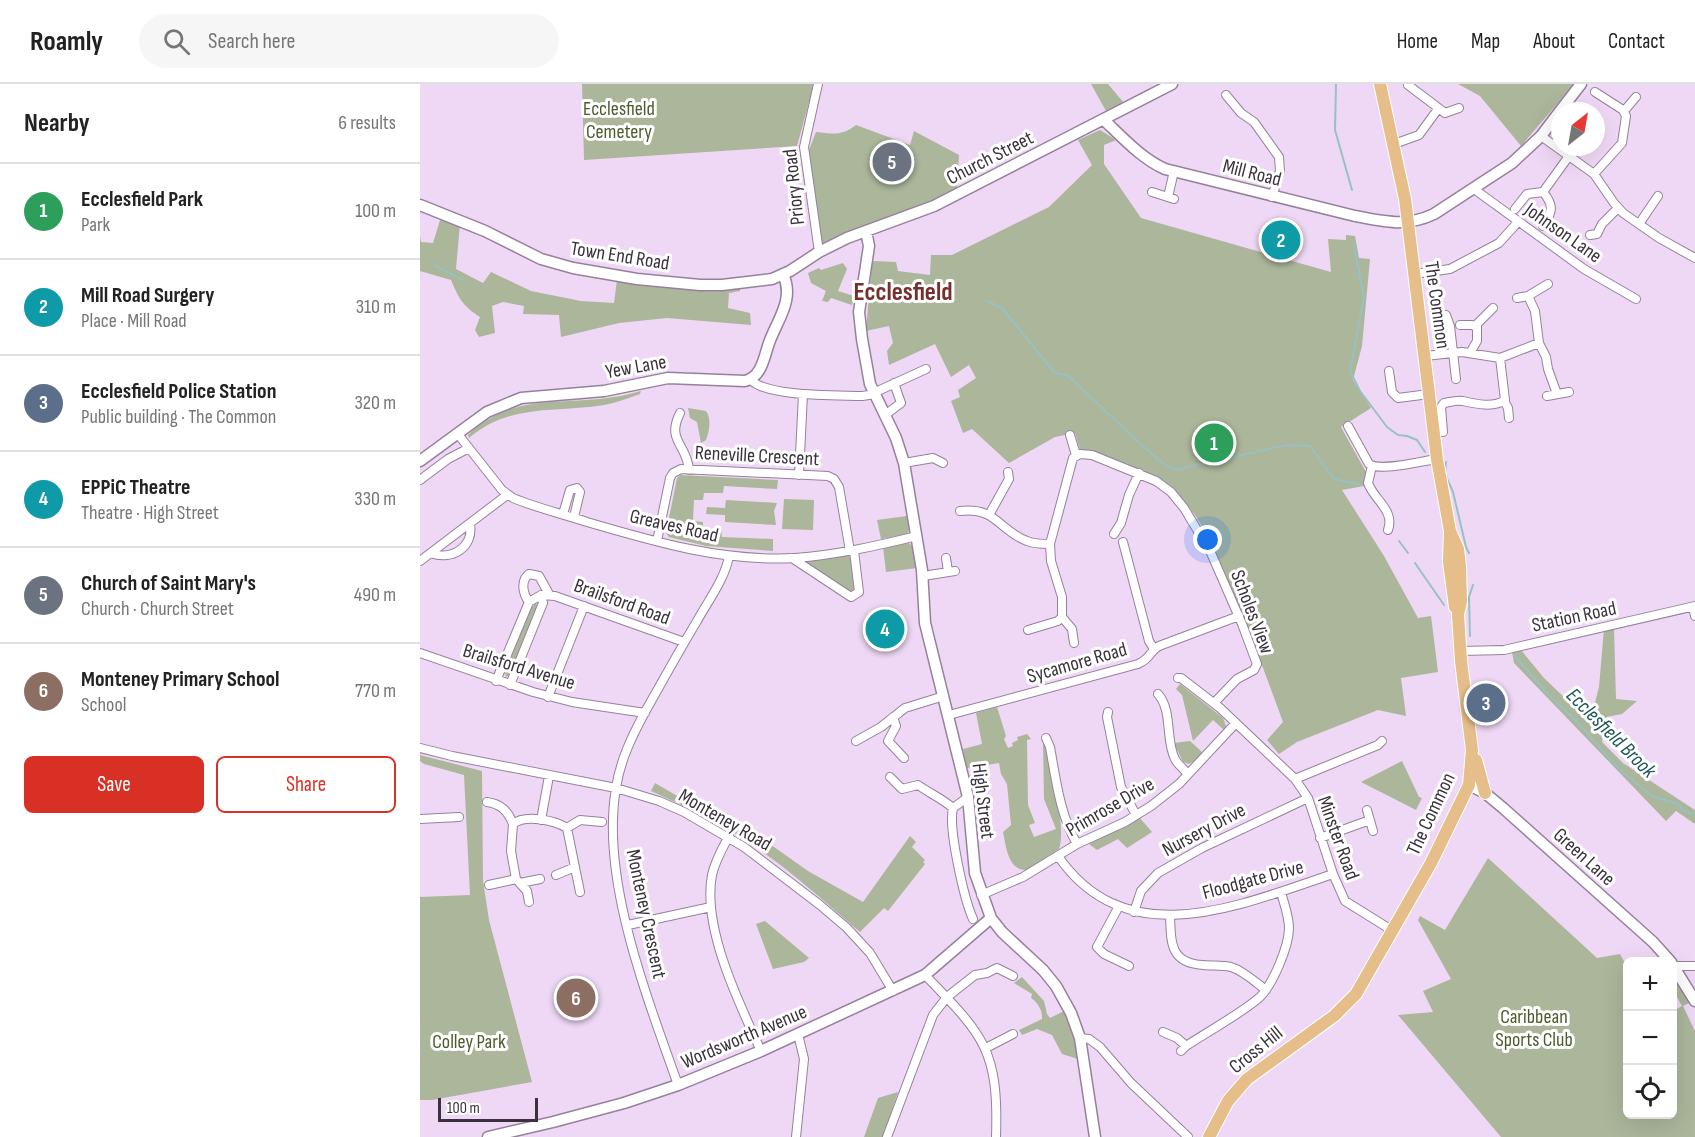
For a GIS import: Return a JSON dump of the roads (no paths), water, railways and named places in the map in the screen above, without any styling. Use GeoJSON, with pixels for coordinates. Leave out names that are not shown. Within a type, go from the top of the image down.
{"type":"FeatureCollection","features":[{"type":"Feature","properties":{"kind":"main road","name":"The Common"},"geometry":{"type":"LineString","coordinates":[[1344,1008],[1359,990],[1431,863],[1469,785],[1472,750],[1458,614],[1453,603],[1450,576],[1450,531],[1437,459],[1405,199],[1380,84]]}},
{"type":"Feature","properties":{"kind":"main road"},"geometry":{"type":"LineString","coordinates":[[1472,750],[1485,793]]}},
{"type":"Feature","properties":{"kind":"main road","name":"Cross Hill"},"geometry":{"type":"LineString","coordinates":[[1209,1137],[1228,1101],[1247,1079],[1344,1008]]}},
{"type":"Feature","properties":{"kind":"street","name":"Priory Road"},"geometry":{"type":"LineString","coordinates":[[818,84],[804,147],[819,252]]}},
{"type":"Feature","properties":{"kind":"street","name":"Church Street"},"geometry":{"type":"LineString","coordinates":[[819,252],[866,231],[934,206],[1172,84]]}},
{"type":"Feature","properties":{"kind":"street"},"geometry":{"type":"LineString","coordinates":[[1567,102],[1581,84]]}},
{"type":"Feature","properties":{"kind":"street"},"geometry":{"type":"LineString","coordinates":[[1408,85],[1445,113],[1459,108]]}},
{"type":"Feature","properties":{"kind":"street"},"geometry":{"type":"LineString","coordinates":[[1593,174],[1626,145],[1624,111],[1595,92]]}},
{"type":"Feature","properties":{"kind":"street"},"geometry":{"type":"LineString","coordinates":[[1226,95],[1241,113],[1254,122],[1279,158],[1280,171],[1272,197]]}},
{"type":"Feature","properties":{"kind":"street"},"geometry":{"type":"LineString","coordinates":[[1624,111],[1635,97]]}},
{"type":"Feature","properties":{"kind":"street"},"geometry":{"type":"LineString","coordinates":[[1394,144],[1419,135],[1438,109]]}},
{"type":"Feature","properties":{"kind":"street","name":"Mill Road"},"geometry":{"type":"LineString","coordinates":[[1104,120],[1158,166],[1272,197],[1379,221],[1407,222]]}},
{"type":"Feature","properties":{"kind":"street"},"geometry":{"type":"LineString","coordinates":[[1407,222],[1420,220],[1474,189],[1512,163],[1541,136],[1551,123]]}},
{"type":"Feature","properties":{"kind":"street"},"geometry":{"type":"LineString","coordinates":[[1541,136],[1551,140]]}},
{"type":"Feature","properties":{"kind":"street"},"geometry":{"type":"LineString","coordinates":[[1515,208],[1527,194],[1543,192],[1569,156],[1593,174],[1618,208],[1659,238],[1695,257]]}},
{"type":"Feature","properties":{"kind":"street"},"geometry":{"type":"LineString","coordinates":[[1152,192],[1171,198],[1174,171]]}},
{"type":"Feature","properties":{"kind":"street","name":"Johnson Lane"},"geometry":{"type":"LineString","coordinates":[[1474,189],[1584,269],[1636,299]]}},
{"type":"Feature","properties":{"kind":"street"},"geometry":{"type":"LineString","coordinates":[[1543,192],[1552,206],[1552,211],[1544,226]]}},
{"type":"Feature","properties":{"kind":"street"},"geometry":{"type":"LineString","coordinates":[[1639,224],[1658,196]]}},
{"type":"Feature","properties":{"kind":"street","name":"Town End Road"},"geometry":{"type":"LineString","coordinates":[[420,205],[485,231],[541,259],[598,274],[637,279],[709,285],[764,280],[783,274],[819,252]]}},
{"type":"Feature","properties":{"kind":"street"},"geometry":{"type":"LineString","coordinates":[[1590,235],[1598,234],[1602,224],[1618,208]]}},
{"type":"Feature","properties":{"kind":"street"},"geometry":{"type":"LineString","coordinates":[[1414,274],[1450,269],[1498,243],[1518,222]]}},
{"type":"Feature","properties":{"kind":"street","name":"High Street"},"geometry":{"type":"LineString","coordinates":[[866,231],[869,246],[859,317],[875,395],[896,438],[904,463],[923,576],[925,623],[968,797],[972,855],[981,895],[991,918],[1056,986],[1071,1013],[1080,1038],[1095,1137]]}},
{"type":"Feature","properties":{"kind":"street"},"geometry":{"type":"LineString","coordinates":[[751,380],[760,369],[769,342],[785,310],[787,289],[783,274]]}},
{"type":"Feature","properties":{"kind":"street"},"geometry":{"type":"LineString","coordinates":[[1517,298],[1528,296],[1548,284]]}},
{"type":"Feature","properties":{"kind":"street"},"geometry":{"type":"LineString","coordinates":[[1528,296],[1535,311],[1539,343],[1546,357],[1557,394]]}},
{"type":"Feature","properties":{"kind":"street"},"geometry":{"type":"LineString","coordinates":[[1470,353],[1477,341],[1477,327],[1481,319],[1493,308]]}},
{"type":"Feature","properties":{"kind":"street"},"geometry":{"type":"LineString","coordinates":[[1446,315],[1450,326],[1456,379]]}},
{"type":"Feature","properties":{"kind":"street"},"geometry":{"type":"LineString","coordinates":[[1460,325],[1477,327]]}},
{"type":"Feature","properties":{"kind":"street"},"geometry":{"type":"LineString","coordinates":[[1425,356],[1453,352],[1500,358],[1539,343]]}},
{"type":"Feature","properties":{"kind":"street"},"geometry":{"type":"LineString","coordinates":[[1500,358],[1506,396],[1504,401],[1508,408],[1509,418]]}},
{"type":"Feature","properties":{"kind":"street"},"geometry":{"type":"LineString","coordinates":[[875,395],[894,383],[926,369]]}},
{"type":"Feature","properties":{"kind":"street"},"geometry":{"type":"LineString","coordinates":[[1389,372],[1392,392],[1398,398],[1429,394]]}},
{"type":"Feature","properties":{"kind":"street","name":"Yew Lane"},"geometry":{"type":"LineString","coordinates":[[420,461],[487,412],[521,398],[604,392],[668,378],[751,380],[765,388],[803,394],[875,395]]}},
{"type":"Feature","properties":{"kind":"street"},"geometry":{"type":"LineString","coordinates":[[885,415],[902,403],[894,383]]}},
{"type":"Feature","properties":{"kind":"street"},"geometry":{"type":"LineString","coordinates":[[1462,391],[1464,401]]}},
{"type":"Feature","properties":{"kind":"street"},"geometry":{"type":"LineString","coordinates":[[1547,396],[1569,393]]}},
{"type":"Feature","properties":{"kind":"street"},"geometry":{"type":"LineString","coordinates":[[799,475],[803,394]]}},
{"type":"Feature","properties":{"kind":"street"},"geometry":{"type":"LineString","coordinates":[[1443,432],[1442,404],[1464,401],[1470,404],[1489,404],[1504,401]]}},
{"type":"Feature","properties":{"kind":"street"},"geometry":{"type":"LineString","coordinates":[[680,413],[676,437],[688,458],[689,470]]}},
{"type":"Feature","properties":{"kind":"street"},"geometry":{"type":"LineString","coordinates":[[1348,426],[1372,466],[1437,459]]}},
{"type":"Feature","properties":{"kind":"street"},"geometry":{"type":"LineString","coordinates":[[420,561],[507,495],[457,433]]}},
{"type":"Feature","properties":{"kind":"street"},"geometry":{"type":"LineString","coordinates":[[1070,435],[1076,455],[1071,463],[1050,544],[1051,561],[1062,597],[1062,617],[1072,629],[1074,643]]}},
{"type":"Feature","properties":{"kind":"street"},"geometry":{"type":"LineString","coordinates":[[420,480],[448,459],[468,448]]}},
{"type":"Feature","properties":{"kind":"street","name":"Scholes View"},"geometry":{"type":"LineString","coordinates":[[1076,455],[1083,453],[1092,455],[1164,486],[1185,508],[1201,534],[1239,616],[1256,660],[1256,667],[1237,679],[1214,703]]}},
{"type":"Feature","properties":{"kind":"street"},"geometry":{"type":"LineString","coordinates":[[904,463],[933,458],[943,463]]}},
{"type":"Feature","properties":{"kind":"street"},"geometry":{"type":"LineString","coordinates":[[1372,466],[1368,483],[1387,511],[1390,521],[1388,530]]}},
{"type":"Feature","properties":{"kind":"street","name":"Reneville Crescent"},"geometry":{"type":"LineString","coordinates":[[657,541],[670,478],[677,471],[831,477],[837,482],[859,592],[851,597],[792,558]]}},
{"type":"Feature","properties":{"kind":"street"},"geometry":{"type":"LineString","coordinates":[[989,514],[1009,479],[1008,472]]}},
{"type":"Feature","properties":{"kind":"street"},"geometry":{"type":"LineString","coordinates":[[1114,534],[1121,523],[1138,473]]}},
{"type":"Feature","properties":{"kind":"street"},"geometry":{"type":"LineString","coordinates":[[563,514],[570,490],[577,488],[580,492],[574,518]]}},
{"type":"Feature","properties":{"kind":"street","name":"Greaves Road"},"geometry":{"type":"LineString","coordinates":[[507,495],[574,518],[686,549],[729,556],[792,558],[852,551],[917,536]]}},
{"type":"Feature","properties":{"kind":"street"},"geometry":{"type":"LineString","coordinates":[[960,511],[971,510],[989,514],[1026,541],[1050,544]]}},
{"type":"Feature","properties":{"kind":"street"},"geometry":{"type":"LineString","coordinates":[[431,553],[445,556],[464,548],[471,534],[470,524]]}},
{"type":"Feature","properties":{"kind":"street"},"geometry":{"type":"LineString","coordinates":[[1123,542],[1149,641],[1154,648]]}},
{"type":"Feature","properties":{"kind":"street","name":"Monteney Crescent"},"geometry":{"type":"LineString","coordinates":[[678,1085],[646,995],[628,925],[614,848],[616,788],[626,753],[645,713],[726,567],[729,556]]}},
{"type":"Feature","properties":{"kind":"street"},"geometry":{"type":"LineString","coordinates":[[923,576],[952,572],[946,558]]}},
{"type":"Feature","properties":{"kind":"street","name":"Brailsford Road"},"geometry":{"type":"LineString","coordinates":[[496,681],[529,603],[523,584],[524,578],[529,574],[539,576],[545,594],[543,603],[510,685]]}},
{"type":"Feature","properties":{"kind":"street"},"geometry":{"type":"LineString","coordinates":[[529,603],[545,594]]}},
{"type":"Feature","properties":{"kind":"street","name":"Brailsford Road"},"geometry":{"type":"LineString","coordinates":[[545,594],[684,642]]}},
{"type":"Feature","properties":{"kind":"street"},"geometry":{"type":"LineString","coordinates":[[548,697],[584,606]]}},
{"type":"Feature","properties":{"kind":"street"},"geometry":{"type":"LineString","coordinates":[[1694,607],[1695,616]]}},
{"type":"Feature","properties":{"kind":"street","name":"Station Road"},"geometry":{"type":"LineString","coordinates":[[1460,651],[1504,650],[1694,607]]}},
{"type":"Feature","properties":{"kind":"street","name":"Sycamore Road"},"geometry":{"type":"LineString","coordinates":[[949,715],[1138,664],[1149,659],[1154,648],[1239,616]]}},
{"type":"Feature","properties":{"kind":"street"},"geometry":{"type":"LineString","coordinates":[[1028,630],[1058,621],[1062,617]]}},
{"type":"Feature","properties":{"kind":"street","name":"Brailsford Avenue"},"geometry":{"type":"LineString","coordinates":[[420,652],[496,681],[548,697],[645,713]]}},
{"type":"Feature","properties":{"kind":"street","name":"Minster Road"},"geometry":{"type":"LineString","coordinates":[[1178,678],[1214,703],[1295,779],[1308,798],[1320,838],[1345,902],[1393,930]]}},
{"type":"Feature","properties":{"kind":"street"},"geometry":{"type":"LineString","coordinates":[[1158,694],[1164,702],[1175,759],[1188,774]]}},
{"type":"Feature","properties":{"kind":"street"},"geometry":{"type":"LineString","coordinates":[[856,741],[912,705],[944,696]]}},
{"type":"Feature","properties":{"kind":"street"},"geometry":{"type":"LineString","coordinates":[[1108,712],[1107,717],[1121,787],[1136,815]]}},
{"type":"Feature","properties":{"kind":"street"},"geometry":{"type":"LineString","coordinates":[[893,717],[896,726],[888,741],[904,758]]}},
{"type":"Feature","properties":{"kind":"street","name":"Primrose Drive"},"geometry":{"type":"LineString","coordinates":[[981,895],[1023,877],[1077,844],[1136,815],[1167,794],[1236,723]]}},
{"type":"Feature","properties":{"kind":"street"},"geometry":{"type":"LineString","coordinates":[[1046,738],[1050,747],[1063,814],[1077,844]]}},
{"type":"Feature","properties":{"kind":"street"},"geometry":{"type":"LineString","coordinates":[[1295,779],[1378,745],[1382,741]]}},
{"type":"Feature","properties":{"kind":"street","name":"Monteney Road"},"geometry":{"type":"LineString","coordinates":[[420,748],[616,788],[659,801],[692,816],[729,836],[797,885],[847,928],[870,954],[893,991]]}},
{"type":"Feature","properties":{"kind":"street"},"geometry":{"type":"LineString","coordinates":[[541,820],[549,776]]}},
{"type":"Feature","properties":{"kind":"street"},"geometry":{"type":"LineString","coordinates":[[890,777],[902,789],[918,785],[930,794],[941,797],[953,808]]}},
{"type":"Feature","properties":{"kind":"street","name":"Green Lane"},"geometry":{"type":"LineString","coordinates":[[1469,785],[1485,793],[1642,933],[1665,957]]}},
{"type":"Feature","properties":{"kind":"street"},"geometry":{"type":"LineString","coordinates":[[968,797],[953,808],[951,823],[973,919]]}},
{"type":"Feature","properties":{"kind":"street","name":"Nursery Drive"},"geometry":{"type":"LineString","coordinates":[[1134,912],[1141,891],[1158,873],[1211,843],[1308,798]]}},
{"type":"Feature","properties":{"kind":"street"},"geometry":{"type":"LineString","coordinates":[[488,802],[497,803],[504,809],[513,824],[511,851],[518,881],[527,891],[529,902]]}},
{"type":"Feature","properties":{"kind":"street"},"geometry":{"type":"LineString","coordinates":[[1367,810],[1373,831]]}},
{"type":"Feature","properties":{"kind":"street"},"geometry":{"type":"LineString","coordinates":[[420,819],[459,817]]}},
{"type":"Feature","properties":{"kind":"street"},"geometry":{"type":"LineString","coordinates":[[513,824],[521,819],[541,820],[567,828],[580,820],[602,822]]}},
{"type":"Feature","properties":{"kind":"street"},"geometry":{"type":"LineString","coordinates":[[1320,838],[1370,820]]}},
{"type":"Feature","properties":{"kind":"street"},"geometry":{"type":"LineString","coordinates":[[567,828],[580,892]]}},
{"type":"Feature","properties":{"kind":"street"},"geometry":{"type":"LineString","coordinates":[[729,836],[715,864],[711,907],[731,982],[761,1051]]}},
{"type":"Feature","properties":{"kind":"street","name":"Floodgate Drive"},"geometry":{"type":"LineString","coordinates":[[1058,856],[1082,884],[1102,898],[1134,912],[1155,916],[1221,909],[1333,874]]}},
{"type":"Feature","properties":{"kind":"street"},"geometry":{"type":"LineString","coordinates":[[555,875],[575,867]]}},
{"type":"Feature","properties":{"kind":"street"},"geometry":{"type":"LineString","coordinates":[[489,885],[540,879]]}},
{"type":"Feature","properties":{"kind":"street"},"geometry":{"type":"LineString","coordinates":[[1163,1032],[1177,1038],[1183,1048],[1255,1001],[1266,990],[1288,938],[1287,913],[1281,892]]}},
{"type":"Feature","properties":{"kind":"street"},"geometry":{"type":"LineString","coordinates":[[1119,906],[1097,947],[1104,954],[1129,966]]}},
{"type":"Feature","properties":{"kind":"street"},"geometry":{"type":"LineString","coordinates":[[628,925],[711,907]]}},
{"type":"Feature","properties":{"kind":"street"},"geometry":{"type":"LineString","coordinates":[[1170,915],[1172,943],[1180,958],[1193,964],[1230,967],[1266,990]]}},
{"type":"Feature","properties":{"kind":"street","name":"Wordsworth Avenue"},"geometry":{"type":"LineString","coordinates":[[488,1137],[521,1133],[613,1106],[678,1085],[761,1051],[925,975],[991,918]]}},
{"type":"Feature","properties":{"kind":"street"},"geometry":{"type":"LineString","coordinates":[[1677,964],[1695,966]]}},
{"type":"Feature","properties":{"kind":"street"},"geometry":{"type":"LineString","coordinates":[[887,1137],[933,1015],[947,997],[975,975],[987,973],[993,969],[1000,969],[1013,976]]}},
{"type":"Feature","properties":{"kind":"street","name":"Green Lane"},"geometry":{"type":"LineString","coordinates":[[1677,972],[1695,1001]]}},
{"type":"Feature","properties":{"kind":"street"},"geometry":{"type":"LineString","coordinates":[[925,975],[972,1024],[986,1048],[996,1086],[996,1137]]}},
{"type":"Feature","properties":{"kind":"street"},"geometry":{"type":"LineString","coordinates":[[796,1137],[804,1059],[798,1034]]}},
{"type":"Feature","properties":{"kind":"street"},"geometry":{"type":"LineString","coordinates":[[986,1048],[1013,1034]]}},
{"type":"Feature","properties":{"kind":"street"},"geometry":{"type":"LineString","coordinates":[[1080,1038],[1089,1040],[1100,1047],[1131,1083],[1188,1137]]}},
{"type":"Feature","properties":{"kind":"waterway","name":"Ecclesfield Brook"},"geometry":{"type":"LineString","coordinates":[[1336,84],[1335,130],[1352,190]]}},
{"type":"Feature","properties":{"kind":"waterway","name":"Ecclesfield Brook"},"geometry":{"type":"LineString","coordinates":[[1354,245],[1364,298],[1350,371],[1360,391],[1387,427],[1398,435],[1417,440],[1425,452]]}},
{"type":"Feature","properties":{"kind":"waterway"},"geometry":{"type":"LineString","coordinates":[[434,265],[463,280]]}},
{"type":"Feature","properties":{"kind":"waterway"},"geometry":{"type":"LineString","coordinates":[[987,301],[1002,308],[1055,373],[1067,375],[1157,459],[1174,470],[1287,445],[1310,446],[1334,479],[1361,485]]}},
{"type":"Feature","properties":{"kind":"waterway","name":"Ecclesfield Brook"},"geometry":{"type":"LineString","coordinates":[[1446,462],[1445,474],[1453,492],[1469,553]]}},
{"type":"Feature","properties":{"kind":"waterway"},"geometry":{"type":"LineString","coordinates":[[1399,541],[1408,553]]}},
{"type":"Feature","properties":{"kind":"waterway"},"geometry":{"type":"LineString","coordinates":[[1415,563],[1444,605]]}},
{"type":"Feature","properties":{"kind":"waterway","name":"Ecclesfield Brook"},"geometry":{"type":"LineString","coordinates":[[1470,636],[1469,597],[1473,585]]}},
{"type":"Feature","properties":{"kind":"waterway","name":"Ecclesfield Brook"},"geometry":{"type":"LineString","coordinates":[[1515,656],[1622,772],[1654,797],[1679,804],[1682,810],[1695,815]]}},
{"type":"Feature","properties":{"kind":"place","name":"Church of Saint Mary's"},"geometry":{"type":"Point","coordinates":[892,162]}},
{"type":"Feature","properties":{"kind":"place","name":"Mill Road Surgery"},"geometry":{"type":"Point","coordinates":[1281,240]}},
{"type":"Feature","properties":{"kind":"place","name":"Ecclesfield Park"},"geometry":{"type":"Point","coordinates":[1214,443]}},
{"type":"Feature","properties":{"kind":"place","name":"EPPiC Theatre"},"geometry":{"type":"Point","coordinates":[885,629]}},
{"type":"Feature","properties":{"kind":"place","name":"Ecclesfield Police Station"},"geometry":{"type":"Point","coordinates":[1486,703]}},
{"type":"Feature","properties":{"kind":"place","name":"Monteney Primary School"},"geometry":{"type":"Point","coordinates":[576,998]}},
{"type":"Feature","properties":{"kind":"district","name":"Ecclesfield"},"geometry":{"type":"Point","coordinates":[903,292]}},
{"type":"Feature","properties":{"kind":"park label","name":"Ecclesfield Cemetery"},"geometry":{"type":"Point","coordinates":[619,120]}},
{"type":"Feature","properties":{"kind":"park label","name":"Caribbean Sports Club"},"geometry":{"type":"Point","coordinates":[1534,1028]}},
{"type":"Feature","properties":{"kind":"park label","name":"Colley Park"},"geometry":{"type":"Point","coordinates":[469,1042]}}]}
